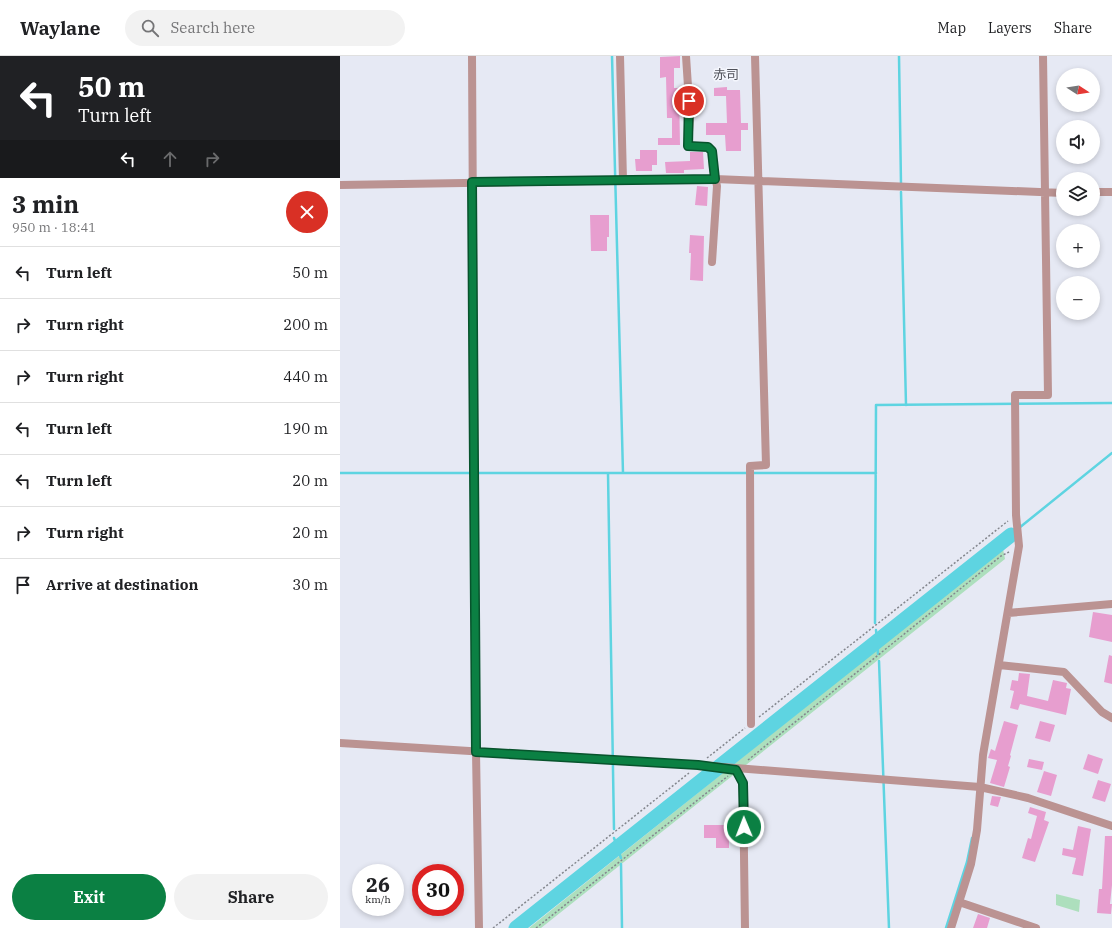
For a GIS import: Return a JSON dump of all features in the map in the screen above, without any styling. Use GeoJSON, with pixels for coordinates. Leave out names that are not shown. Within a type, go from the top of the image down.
{"type":"FeatureCollection","features":[{"type":"Feature","properties":{"kind":"street"},"geometry":{"type":"LineString","coordinates":[[472,56],[476,752],[479,928]]}},
{"type":"Feature","properties":{"kind":"street"},"geometry":{"type":"LineString","coordinates":[[618,180],[620,56]]}},
{"type":"Feature","properties":{"kind":"street"},"geometry":{"type":"LineString","coordinates":[[686,56],[690,117],[688,146],[708,147],[712,151],[717,186],[712,262]]}},
{"type":"Feature","properties":{"kind":"street"},"geometry":{"type":"LineString","coordinates":[[751,724],[750,466],[766,465],[755,56]]}},
{"type":"Feature","properties":{"kind":"street"},"geometry":{"type":"LineString","coordinates":[[951,928],[971,864],[977,830],[983,755],[1020,546],[1016,515],[1015,395],[1048,395],[1043,56]]}},
{"type":"Feature","properties":{"kind":"street"},"geometry":{"type":"LineString","coordinates":[[340,185],[715,179],[1056,193]]}},
{"type":"Feature","properties":{"kind":"street"},"geometry":{"type":"LineString","coordinates":[[1100,192],[1112,192]]}},
{"type":"Feature","properties":{"kind":"street"},"geometry":{"type":"LineString","coordinates":[[1008,613],[1112,604]]}},
{"type":"Feature","properties":{"kind":"street"},"geometry":{"type":"LineString","coordinates":[[999,665],[1064,672],[1102,712],[1112,718]]}},
{"type":"Feature","properties":{"kind":"street"},"geometry":{"type":"LineString","coordinates":[[340,743],[698,765],[736,770],[980,787],[1028,798],[1112,826]]}},
{"type":"Feature","properties":{"kind":"street"},"geometry":{"type":"LineString","coordinates":[[736,770],[743,783],[745,928]]}},
{"type":"Feature","properties":{"kind":"street"},"geometry":{"type":"LineString","coordinates":[[959,902],[1036,928]]}},
{"type":"Feature","properties":{"kind":"path"},"geometry":{"type":"LineString","coordinates":[[748,760],[1001,556],[1020,546]]}},
{"type":"Feature","properties":{"kind":"path"},"geometry":{"type":"LineString","coordinates":[[536,928],[736,770]]}},
{"type":"Feature","properties":{"kind":"green space"},"geometry":{"type":"Polygon","coordinates":[[[1003,549],[1005,559],[541,928],[529,928],[1003,549]]]}},
{"type":"Feature","properties":{"kind":"green space"},"geometry":{"type":"Polygon","coordinates":[[[1056,894],[1080,900],[1079,912],[1056,905],[1056,894]]]}},
{"type":"Feature","properties":{"kind":"building"},"geometry":{"type":"Polygon","coordinates":[[[680,56],[680,68],[674,68],[674,88],[679,88],[680,145],[658,145],[658,138],[672,138],[672,118],[667,118],[666,77],[660,78],[660,57],[680,56]]]}},
{"type":"Feature","properties":{"kind":"building"},"geometry":{"type":"Polygon","coordinates":[[[727,87],[727,90],[740,90],[741,123],[748,123],[748,130],[741,130],[741,151],[726,151],[725,135],[706,135],[706,123],[727,123],[726,96],[714,96],[714,88],[727,87]]]}},
{"type":"Feature","properties":{"kind":"building"},"geometry":{"type":"Polygon","coordinates":[[[640,150],[657,150],[657,165],[652,165],[652,171],[636,171],[635,159],[640,159],[640,150]]]}},
{"type":"Feature","properties":{"kind":"building"},"geometry":{"type":"Polygon","coordinates":[[[690,152],[703,152],[704,169],[684,170],[684,173],[666,173],[665,162],[690,161],[690,152]]]}},
{"type":"Feature","properties":{"kind":"building"},"geometry":{"type":"Polygon","coordinates":[[[697,186],[708,187],[707,206],[695,205],[697,186]]]}},
{"type":"Feature","properties":{"kind":"building"},"geometry":{"type":"Polygon","coordinates":[[[590,215],[609,215],[609,237],[607,237],[607,251],[591,251],[590,215]]]}},
{"type":"Feature","properties":{"kind":"building"},"geometry":{"type":"Polygon","coordinates":[[[690,235],[704,236],[703,281],[690,280],[690,235]]]}},
{"type":"Feature","properties":{"kind":"building"},"geometry":{"type":"Polygon","coordinates":[[[1093,612],[1112,615],[1112,642],[1089,637],[1093,612]]]}},
{"type":"Feature","properties":{"kind":"building"},"geometry":{"type":"Polygon","coordinates":[[[1109,655],[1112,656],[1112,684],[1104,682],[1109,655]]]}},
{"type":"Feature","properties":{"kind":"building"},"geometry":{"type":"Polygon","coordinates":[[[1019,673],[1030,674],[1027,696],[1048,701],[1053,680],[1067,683],[1066,688],[1071,689],[1066,715],[1020,704],[1018,710],[1010,708],[1014,691],[1010,690],[1012,680],[1018,681],[1019,673]]]}},
{"type":"Feature","properties":{"kind":"building"},"geometry":{"type":"Polygon","coordinates":[[[1004,721],[1018,725],[1010,755],[1008,766],[1010,767],[1004,787],[990,783],[997,760],[988,758],[991,749],[995,751],[1004,721]]]}},
{"type":"Feature","properties":{"kind":"building"},"geometry":{"type":"Polygon","coordinates":[[[1040,721],[1055,725],[1050,742],[1035,738],[1040,721]]]}},
{"type":"Feature","properties":{"kind":"building"},"geometry":{"type":"Polygon","coordinates":[[[1088,754],[1103,759],[1098,774],[1083,769],[1088,754]]]}},
{"type":"Feature","properties":{"kind":"building"},"geometry":{"type":"Polygon","coordinates":[[[1029,759],[1044,762],[1042,770],[1027,767],[1029,759]]]}},
{"type":"Feature","properties":{"kind":"building"},"geometry":{"type":"Polygon","coordinates":[[[1044,771],[1057,775],[1051,796],[1037,792],[1044,771]]]}},
{"type":"Feature","properties":{"kind":"building"},"geometry":{"type":"Polygon","coordinates":[[[1098,780],[1111,784],[1105,802],[1092,798],[1098,780]]]}},
{"type":"Feature","properties":{"kind":"building"},"geometry":{"type":"Polygon","coordinates":[[[992,796],[1001,797],[998,807],[990,805],[992,796]]]}},
{"type":"Feature","properties":{"kind":"building"},"geometry":{"type":"Polygon","coordinates":[[[1030,807],[1046,812],[1044,820],[1049,822],[1035,862],[1022,858],[1028,838],[1031,839],[1037,816],[1028,813],[1030,807]]]}},
{"type":"Feature","properties":{"kind":"building"},"geometry":{"type":"Polygon","coordinates":[[[704,825],[729,825],[729,848],[716,848],[716,838],[704,838],[704,825]]]}},
{"type":"Feature","properties":{"kind":"building"},"geometry":{"type":"Polygon","coordinates":[[[1078,826],[1091,829],[1083,876],[1072,874],[1076,858],[1062,855],[1063,848],[1073,850],[1078,826]]]}},
{"type":"Feature","properties":{"kind":"building"},"geometry":{"type":"Polygon","coordinates":[[[1105,836],[1112,836],[1111,914],[1097,913],[1099,889],[1102,889],[1105,836]]]}},
{"type":"Feature","properties":{"kind":"building"},"geometry":{"type":"Polygon","coordinates":[[[978,914],[990,918],[987,928],[973,928],[978,914]]]}},
{"type":"Feature","properties":{"kind":"waterway"},"geometry":{"type":"LineString","coordinates":[[612,56],[623,473],[608,473],[614,829]]}},
{"type":"Feature","properties":{"kind":"waterway"},"geometry":{"type":"LineString","coordinates":[[899,56],[901,184]]}},
{"type":"Feature","properties":{"kind":"waterway"},"geometry":{"type":"LineString","coordinates":[[901,192],[906,405]]}},
{"type":"Feature","properties":{"kind":"waterway"},"geometry":{"type":"LineString","coordinates":[[875,623],[876,405],[1112,403]]}},
{"type":"Feature","properties":{"kind":"waterway"},"geometry":{"type":"LineString","coordinates":[[1019,528],[1112,453]]}},
{"type":"Feature","properties":{"kind":"waterway"},"geometry":{"type":"LineString","coordinates":[[340,473],[608,473]]}},
{"type":"Feature","properties":{"kind":"waterway"},"geometry":{"type":"LineString","coordinates":[[623,473],[876,473]]}},
{"type":"Feature","properties":{"kind":"waterway"},"geometry":{"type":"LineString","coordinates":[[516,928],[1011,535]]}},
{"type":"Feature","properties":{"kind":"waterway"},"geometry":{"type":"LineString","coordinates":[[876,630],[878,654]]}},
{"type":"Feature","properties":{"kind":"waterway"},"geometry":{"type":"LineString","coordinates":[[879,661],[889,928]]}},
{"type":"Feature","properties":{"kind":"waterway"},"geometry":{"type":"LineString","coordinates":[[614,838],[621,858]]}},
{"type":"Feature","properties":{"kind":"waterway"},"geometry":{"type":"LineString","coordinates":[[946,928],[967,862],[972,838]]}},
{"type":"Feature","properties":{"kind":"waterway"},"geometry":{"type":"LineString","coordinates":[[621,864],[622,928]]}},
{"type":"Feature","properties":{"kind":"district","name":"赤司"},"geometry":{"type":"Point","coordinates":[726,74]}},
{"type":"Feature","properties":{"kind":"route"},"geometry":{"type":"LineString","coordinates":[[689,101],[690,117],[688,146],[708,147],[712,151],[715,179],[472,182],[476,752],[698,765],[736,770],[743,783],[744,827]]}}]}
